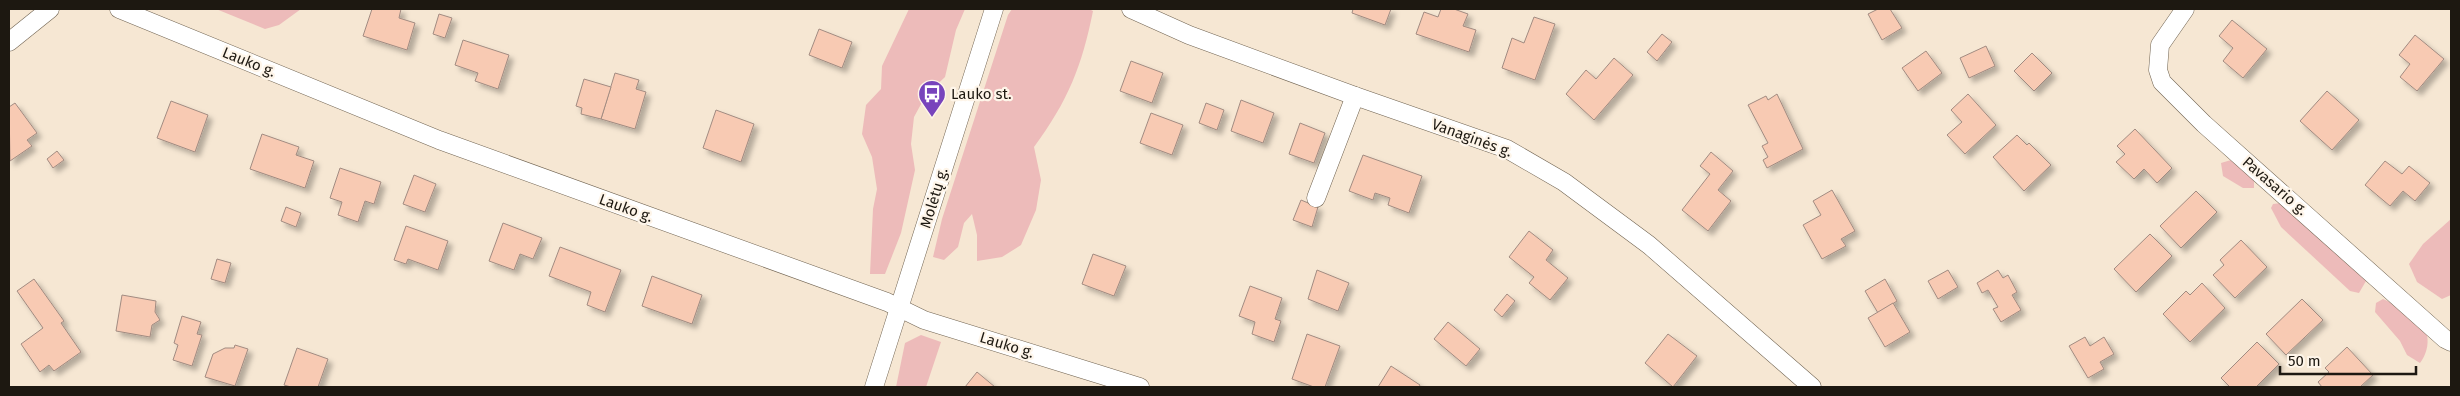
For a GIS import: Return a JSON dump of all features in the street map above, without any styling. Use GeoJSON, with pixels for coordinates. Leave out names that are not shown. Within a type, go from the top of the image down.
{"type":"FeatureCollection","features":[{"type":"Feature","properties":{"kind":"street"},"geometry":{"type":"LineString","coordinates":[[9,42],[50,9]]}},
{"type":"Feature","properties":{"kind":"street","name":"Lauko g."},"geometry":{"type":"LineString","coordinates":[[120,9],[439,140],[887,302],[924,320],[1140,387]]}},
{"type":"Feature","properties":{"kind":"street","name":"Molėtų g."},"geometry":{"type":"LineString","coordinates":[[874,387],[994,9]]}},
{"type":"Feature","properties":{"kind":"street","name":"Vanaginės g."},"geometry":{"type":"LineString","coordinates":[[1132,9],[1189,35],[1507,149],[1564,182],[1649,245],[1812,387]]}},
{"type":"Feature","properties":{"kind":"street","name":"Pavasario g."},"geometry":{"type":"LineString","coordinates":[[2185,9],[2160,46],[2158,70],[2162,82],[2204,124],[2445,339],[2451,342]]}},
{"type":"Feature","properties":{"kind":"street"},"geometry":{"type":"LineString","coordinates":[[1316,198],[1355,96]]}},
{"type":"Feature","properties":{"kind":"shaded area"},"geometry":{"type":"Polygon","coordinates":[[[216,9],[301,9],[279,25],[265,29],[216,9]]]}},
{"type":"Feature","properties":{"kind":"shaded area"},"geometry":{"type":"Polygon","coordinates":[[[909,9],[965,9],[956,30],[945,77],[926,95],[914,117],[911,144],[915,170],[901,233],[885,274],[870,274],[873,209],[877,189],[872,157],[862,134],[866,105],[881,89],[882,66],[909,9]]]}},
{"type":"Feature","properties":{"kind":"shaded area"},"geometry":{"type":"Polygon","coordinates":[[[1012,9],[1089,9],[1093,11],[1084,49],[1072,82],[1056,114],[1034,147],[1041,180],[1036,210],[1021,245],[1002,257],[977,261],[977,235],[972,214],[964,223],[958,247],[944,260],[933,257],[942,219],[1008,15],[1012,9]]]}},
{"type":"Feature","properties":{"kind":"shaded area"},"geometry":{"type":"Polygon","coordinates":[[[2231,160],[2254,177],[2254,188],[2243,188],[2223,176],[2221,163],[2231,160]]]}},
{"type":"Feature","properties":{"kind":"shaded area"},"geometry":{"type":"Polygon","coordinates":[[[2281,203],[2360,272],[2366,281],[2359,293],[2350,291],[2281,227],[2271,208],[2273,204],[2281,203]]]}},
{"type":"Feature","properties":{"kind":"shaded area"},"geometry":{"type":"Polygon","coordinates":[[[2451,219],[2451,295],[2442,299],[2417,282],[2409,264],[2423,244],[2451,219]]]}},
{"type":"Feature","properties":{"kind":"shaded area"},"geometry":{"type":"Polygon","coordinates":[[[2383,299],[2394,304],[2427,335],[2426,350],[2420,363],[2407,355],[2400,341],[2375,312],[2376,303],[2383,299]]]}},
{"type":"Feature","properties":{"kind":"shaded area"},"geometry":{"type":"Polygon","coordinates":[[[921,335],[941,342],[926,387],[896,387],[905,343],[921,335]]]}},
{"type":"Feature","properties":{"kind":"building"},"geometry":{"type":"Polygon","coordinates":[[[372,9],[401,9],[399,18],[415,23],[407,50],[363,36],[372,9]]]}},
{"type":"Feature","properties":{"kind":"building"},"geometry":{"type":"Polygon","coordinates":[[[1353,9],[1391,9],[1385,25],[1352,13],[1353,9]]]}},
{"type":"Feature","properties":{"kind":"building"},"geometry":{"type":"Polygon","coordinates":[[[1441,9],[1454,9],[1468,14],[1463,26],[1476,30],[1469,52],[1416,34],[1424,12],[1438,17],[1441,9]]]}},
{"type":"Feature","properties":{"kind":"building"},"geometry":{"type":"Polygon","coordinates":[[[1878,9],[1890,9],[1902,28],[1882,40],[1868,14],[1878,9]]]}},
{"type":"Feature","properties":{"kind":"building"},"geometry":{"type":"Polygon","coordinates":[[[439,14],[452,18],[445,38],[433,34],[439,14]]]}},
{"type":"Feature","properties":{"kind":"building"},"geometry":{"type":"Polygon","coordinates":[[[1534,17],[1555,24],[1535,80],[1502,68],[1512,38],[1524,43],[1534,17]]]}},
{"type":"Feature","properties":{"kind":"building"},"geometry":{"type":"Polygon","coordinates":[[[2232,20],[2267,49],[2243,78],[2223,61],[2233,48],[2219,36],[2232,20]]]}},
{"type":"Feature","properties":{"kind":"building"},"geometry":{"type":"Polygon","coordinates":[[[819,29],[852,42],[842,68],[809,55],[819,29]]]}},
{"type":"Feature","properties":{"kind":"building"},"geometry":{"type":"Polygon","coordinates":[[[1662,34],[1672,42],[1657,61],[1647,52],[1662,34]]]}},
{"type":"Feature","properties":{"kind":"building"},"geometry":{"type":"Polygon","coordinates":[[[2415,35],[2444,59],[2417,91],[2400,77],[2410,64],[2399,55],[2415,35]]]}},
{"type":"Feature","properties":{"kind":"building"},"geometry":{"type":"Polygon","coordinates":[[[463,40],[509,55],[498,89],[475,81],[478,73],[455,65],[463,40]]]}},
{"type":"Feature","properties":{"kind":"building"},"geometry":{"type":"Polygon","coordinates":[[[1986,46],[1995,66],[1969,78],[1960,58],[1986,46]]]}},
{"type":"Feature","properties":{"kind":"building"},"geometry":{"type":"Polygon","coordinates":[[[1926,51],[1942,73],[1918,91],[1902,68],[1926,51]]]}},
{"type":"Feature","properties":{"kind":"building"},"geometry":{"type":"Polygon","coordinates":[[[2032,53],[2052,73],[2034,91],[2014,71],[2032,53]]]}},
{"type":"Feature","properties":{"kind":"building"},"geometry":{"type":"Polygon","coordinates":[[[1614,58],[1633,75],[1594,120],[1566,94],[1586,70],[1596,79],[1614,58]]]}},
{"type":"Feature","properties":{"kind":"building"},"geometry":{"type":"Polygon","coordinates":[[[1131,61],[1163,73],[1152,103],[1120,91],[1131,61]]]}},
{"type":"Feature","properties":{"kind":"building"},"geometry":{"type":"Polygon","coordinates":[[[615,73],[639,80],[636,89],[646,92],[635,129],[601,119],[615,73]]]}},
{"type":"Feature","properties":{"kind":"building"},"geometry":{"type":"Polygon","coordinates":[[[584,79],[611,87],[601,119],[581,114],[582,108],[576,106],[584,79]]]}},
{"type":"Feature","properties":{"kind":"building"},"geometry":{"type":"Polygon","coordinates":[[[2327,91],[2359,120],[2332,150],[2300,121],[2327,91]]]}},
{"type":"Feature","properties":{"kind":"building"},"geometry":{"type":"Polygon","coordinates":[[[1777,94],[1803,149],[1767,168],[1763,160],[1768,157],[1762,146],[1768,143],[1748,105],[1766,96],[1768,100],[1777,94]]]}},
{"type":"Feature","properties":{"kind":"building"},"geometry":{"type":"Polygon","coordinates":[[[1968,94],[1996,125],[1965,154],[1947,135],[1962,122],[1951,110],[1968,94]]]}},
{"type":"Feature","properties":{"kind":"building"},"geometry":{"type":"Polygon","coordinates":[[[1241,100],[1274,113],[1263,143],[1231,131],[1241,100]]]}},
{"type":"Feature","properties":{"kind":"building"},"geometry":{"type":"Polygon","coordinates":[[[171,101],[208,115],[195,152],[157,138],[171,101]]]}},
{"type":"Feature","properties":{"kind":"building"},"geometry":{"type":"Polygon","coordinates":[[[15,103],[37,133],[27,140],[32,146],[10,161],[9,107],[15,103]]]}},
{"type":"Feature","properties":{"kind":"building"},"geometry":{"type":"Polygon","coordinates":[[[1206,103],[1224,110],[1217,130],[1199,123],[1206,103]]]}},
{"type":"Feature","properties":{"kind":"building"},"geometry":{"type":"Polygon","coordinates":[[[716,110],[754,124],[741,162],[703,148],[716,110]]]}},
{"type":"Feature","properties":{"kind":"building"},"geometry":{"type":"Polygon","coordinates":[[[1151,113],[1183,125],[1172,155],[1140,143],[1151,113]]]}},
{"type":"Feature","properties":{"kind":"building"},"geometry":{"type":"Polygon","coordinates":[[[1300,123],[1325,133],[1314,163],[1289,154],[1300,123]]]}},
{"type":"Feature","properties":{"kind":"building"},"geometry":{"type":"Polygon","coordinates":[[[2135,129],[2172,168],[2157,183],[2144,169],[2134,179],[2116,162],[2125,154],[2117,146],[2135,129]]]}},
{"type":"Feature","properties":{"kind":"building"},"geometry":{"type":"Polygon","coordinates":[[[262,134],[299,147],[296,155],[314,161],[305,188],[250,169],[262,134]]]}},
{"type":"Feature","properties":{"kind":"building"},"geometry":{"type":"Polygon","coordinates":[[[2017,135],[2027,145],[2029,143],[2051,165],[2024,191],[1993,157],[2017,135]]]}},
{"type":"Feature","properties":{"kind":"building"},"geometry":{"type":"Polygon","coordinates":[[[57,151],[64,160],[53,168],[47,159],[57,151]]]}},
{"type":"Feature","properties":{"kind":"building"},"geometry":{"type":"Polygon","coordinates":[[[1711,152],[1733,171],[1718,190],[1731,201],[1708,231],[1682,210],[1710,174],[1700,166],[1711,152]]]}},
{"type":"Feature","properties":{"kind":"building"},"geometry":{"type":"Polygon","coordinates":[[[1363,155],[1422,176],[1409,213],[1388,205],[1390,198],[1375,193],[1373,200],[1349,191],[1363,155]]]}},
{"type":"Feature","properties":{"kind":"building"},"geometry":{"type":"Polygon","coordinates":[[[2385,161],[2402,174],[2409,166],[2430,183],[2415,201],[2403,191],[2390,206],[2365,185],[2385,161]]]}},
{"type":"Feature","properties":{"kind":"building"},"geometry":{"type":"Polygon","coordinates":[[[340,168],[381,182],[374,204],[365,201],[358,222],[338,215],[342,202],[330,198],[340,168]]]}},
{"type":"Feature","properties":{"kind":"building"},"geometry":{"type":"Polygon","coordinates":[[[414,175],[436,184],[425,212],[403,204],[414,175]]]}},
{"type":"Feature","properties":{"kind":"building"},"geometry":{"type":"Polygon","coordinates":[[[1832,190],[1855,231],[1841,239],[1846,246],[1822,259],[1803,225],[1821,215],[1813,201],[1832,190]]]}},
{"type":"Feature","properties":{"kind":"building"},"geometry":{"type":"Polygon","coordinates":[[[2196,191],[2217,212],[2181,248],[2160,226],[2196,191]]]}},
{"type":"Feature","properties":{"kind":"building"},"geometry":{"type":"Polygon","coordinates":[[[1301,200],[1318,207],[1312,227],[1293,220],[1301,200]]]}},
{"type":"Feature","properties":{"kind":"building"},"geometry":{"type":"Polygon","coordinates":[[[286,207],[301,213],[296,227],[281,221],[286,207]]]}},
{"type":"Feature","properties":{"kind":"building"},"geometry":{"type":"Polygon","coordinates":[[[503,223],[542,238],[533,259],[520,254],[514,270],[489,261],[503,223]]]}},
{"type":"Feature","properties":{"kind":"building"},"geometry":{"type":"Polygon","coordinates":[[[406,226],[448,241],[438,270],[408,259],[406,264],[394,260],[406,226]]]}},
{"type":"Feature","properties":{"kind":"building"},"geometry":{"type":"Polygon","coordinates":[[[1529,231],[1553,250],[1546,260],[1568,278],[1550,300],[1529,283],[1534,277],[1509,257],[1529,231]]]}},
{"type":"Feature","properties":{"kind":"building"},"geometry":{"type":"Polygon","coordinates":[[[2150,234],[2172,256],[2136,292],[2114,269],[2150,234]]]}},
{"type":"Feature","properties":{"kind":"building"},"geometry":{"type":"Polygon","coordinates":[[[2241,240],[2267,267],[2235,298],[2213,275],[2224,265],[2220,260],[2241,240]]]}},
{"type":"Feature","properties":{"kind":"building"},"geometry":{"type":"Polygon","coordinates":[[[560,247],[621,270],[605,312],[587,305],[591,292],[549,276],[560,247]]]}},
{"type":"Feature","properties":{"kind":"building"},"geometry":{"type":"Polygon","coordinates":[[[1093,254],[1126,266],[1114,296],[1082,284],[1093,254]]]}},
{"type":"Feature","properties":{"kind":"building"},"geometry":{"type":"Polygon","coordinates":[[[217,259],[231,263],[225,283],[211,279],[217,259]]]}},
{"type":"Feature","properties":{"kind":"building"},"geometry":{"type":"Polygon","coordinates":[[[1317,270],[1349,283],[1338,311],[1308,299],[1317,270]]]}},
{"type":"Feature","properties":{"kind":"building"},"geometry":{"type":"Polygon","coordinates":[[[1948,270],[1958,287],[1938,299],[1928,281],[1948,270]]]}},
{"type":"Feature","properties":{"kind":"building"},"geometry":{"type":"Polygon","coordinates":[[[1998,270],[2003,278],[2008,275],[2017,292],[2012,295],[2021,310],[2001,322],[1993,309],[1998,307],[1988,290],[1982,293],[1977,283],[1998,270]]]}},
{"type":"Feature","properties":{"kind":"building"},"geometry":{"type":"Polygon","coordinates":[[[652,276],[702,295],[692,324],[642,306],[652,276]]]}},
{"type":"Feature","properties":{"kind":"building"},"geometry":{"type":"Polygon","coordinates":[[[34,279],[64,321],[61,323],[81,352],[54,371],[49,365],[40,372],[21,344],[43,328],[17,291],[34,279]]]}},
{"type":"Feature","properties":{"kind":"building"},"geometry":{"type":"Polygon","coordinates":[[[1885,279],[1897,301],[1878,313],[1865,291],[1885,279]]]}},
{"type":"Feature","properties":{"kind":"building"},"geometry":{"type":"Polygon","coordinates":[[[2202,283],[2225,308],[2190,342],[2163,314],[2186,291],[2190,295],[2202,283]]]}},
{"type":"Feature","properties":{"kind":"building"},"geometry":{"type":"Polygon","coordinates":[[[1250,286],[1282,298],[1275,319],[1281,321],[1274,342],[1252,334],[1255,322],[1239,316],[1250,286]]]}},
{"type":"Feature","properties":{"kind":"building"},"geometry":{"type":"Polygon","coordinates":[[[1507,294],[1515,301],[1502,317],[1494,310],[1507,294]]]}},
{"type":"Feature","properties":{"kind":"building"},"geometry":{"type":"Polygon","coordinates":[[[122,295],[156,301],[155,312],[160,320],[152,325],[150,337],[116,331],[122,295]]]}},
{"type":"Feature","properties":{"kind":"building"},"geometry":{"type":"Polygon","coordinates":[[[2302,299],[2323,320],[2286,355],[2266,334],[2302,299]]]}},
{"type":"Feature","properties":{"kind":"building"},"geometry":{"type":"Polygon","coordinates":[[[1893,303],[1910,332],[1885,347],[1868,318],[1893,303]]]}},
{"type":"Feature","properties":{"kind":"building"},"geometry":{"type":"Polygon","coordinates":[[[182,316],[201,322],[197,334],[202,335],[192,366],[173,360],[178,345],[174,343],[182,316]]]}},
{"type":"Feature","properties":{"kind":"building"},"geometry":{"type":"Polygon","coordinates":[[[1448,322],[1480,349],[1466,366],[1434,339],[1448,322]]]}},
{"type":"Feature","properties":{"kind":"building"},"geometry":{"type":"Polygon","coordinates":[[[1307,334],[1340,346],[1325,387],[1314,387],[1292,379],[1307,334]]]}},
{"type":"Feature","properties":{"kind":"building"},"geometry":{"type":"Polygon","coordinates":[[[1668,334],[1697,356],[1673,387],[1645,363],[1668,334]]]}},
{"type":"Feature","properties":{"kind":"building"},"geometry":{"type":"Polygon","coordinates":[[[2085,337],[2090,346],[2104,337],[2114,354],[2100,362],[2104,369],[2088,378],[2069,346],[2085,337]]]}},
{"type":"Feature","properties":{"kind":"building"},"geometry":{"type":"Polygon","coordinates":[[[2257,342],[2279,364],[2256,387],[2230,387],[2221,378],[2257,342]]]}},
{"type":"Feature","properties":{"kind":"building"},"geometry":{"type":"Polygon","coordinates":[[[235,345],[248,349],[235,386],[205,377],[213,354],[225,348],[234,348],[235,345]]]}},
{"type":"Feature","properties":{"kind":"building"},"geometry":{"type":"Polygon","coordinates":[[[2347,347],[2373,375],[2360,387],[2322,387],[2318,382],[2329,372],[2325,368],[2347,347]]]}},
{"type":"Feature","properties":{"kind":"building"},"geometry":{"type":"Polygon","coordinates":[[[297,348],[328,359],[318,387],[291,387],[284,385],[297,348]]]}},
{"type":"Feature","properties":{"kind":"building"},"geometry":{"type":"Polygon","coordinates":[[[1391,366],[1420,385],[1419,387],[1378,387],[1391,366]]]}},
{"type":"Feature","properties":{"kind":"building"},"geometry":{"type":"Polygon","coordinates":[[[977,372],[995,387],[965,387],[977,372]]]}},
{"type":"Feature","properties":{"kind":"place","name":"Lauko st."},"geometry":{"type":"Point","coordinates":[932,118]}}]}
